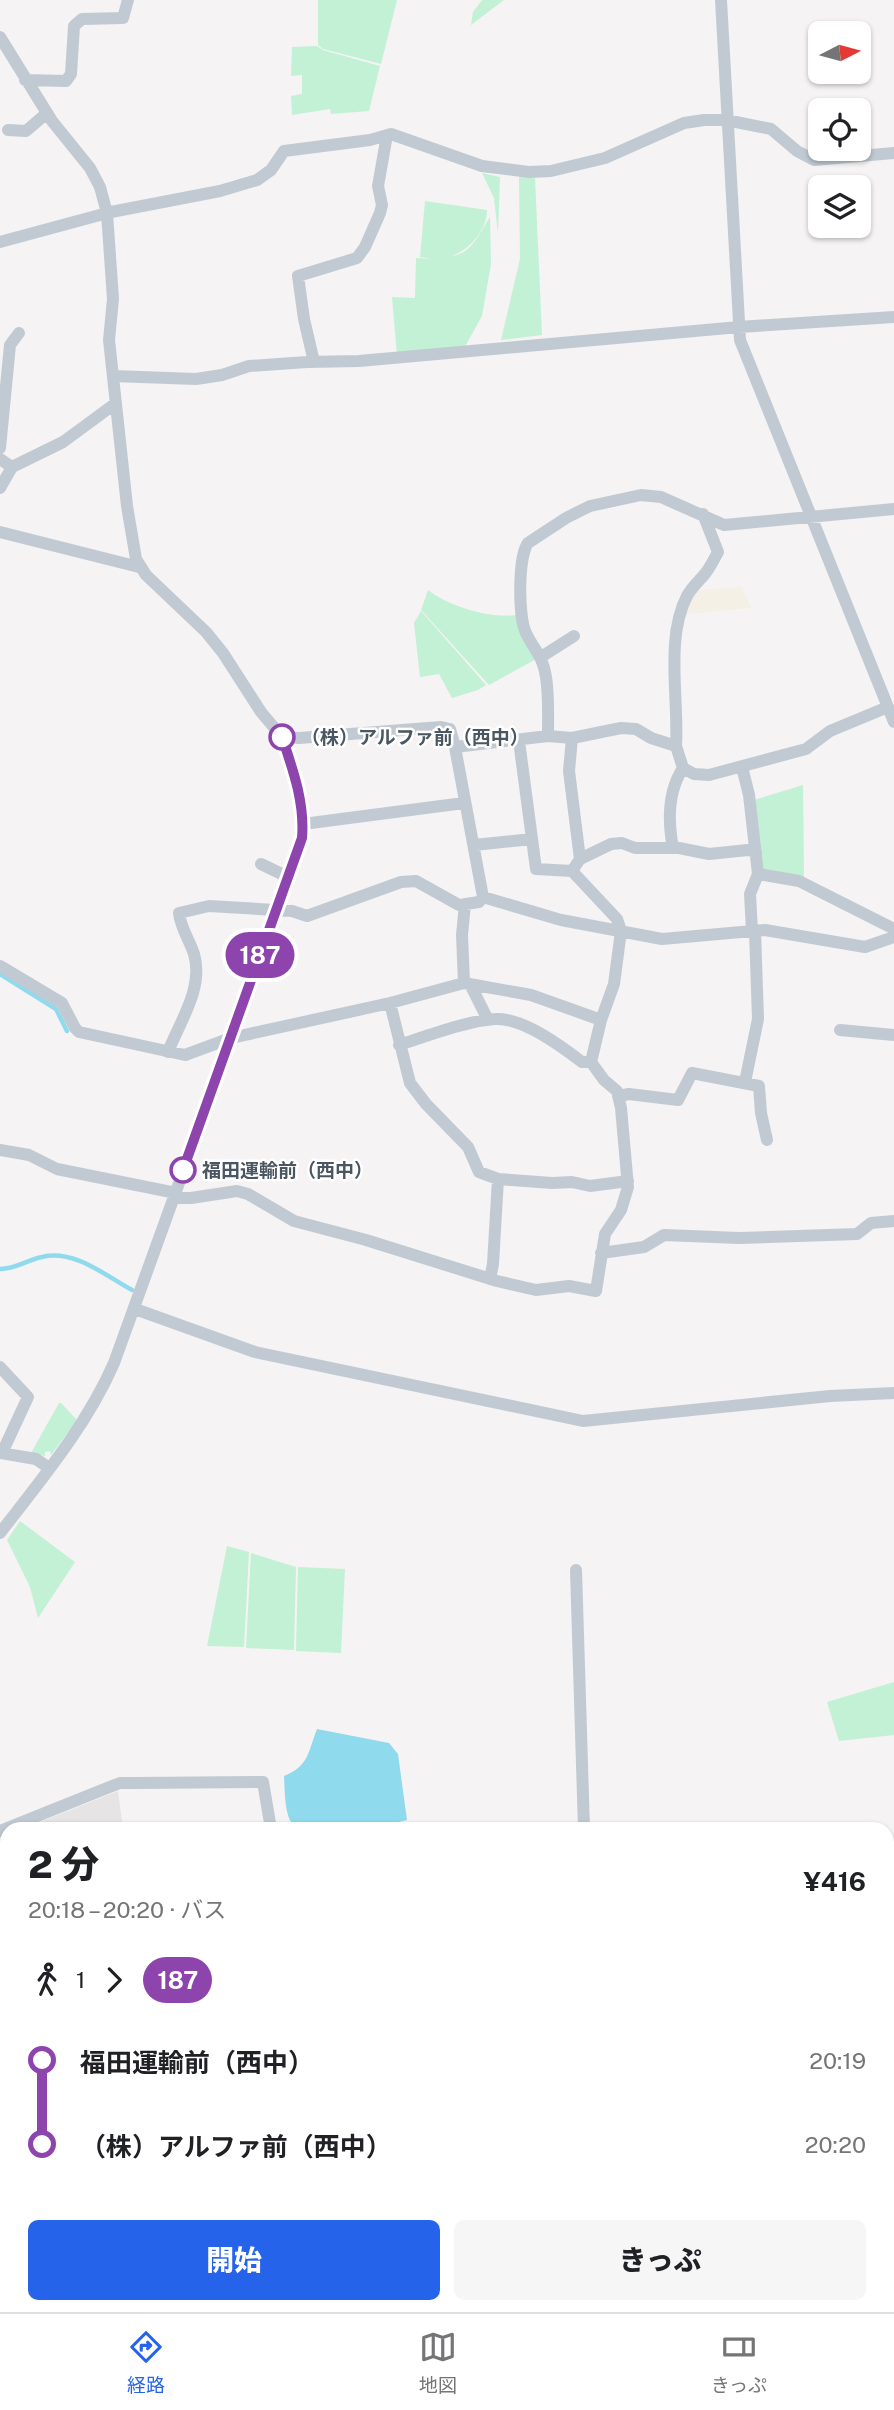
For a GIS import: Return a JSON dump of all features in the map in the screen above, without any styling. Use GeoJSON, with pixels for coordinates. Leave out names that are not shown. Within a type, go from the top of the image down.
{"type":"FeatureCollection","features":[{"type":"Feature","properties":{"kind":"street"},"geometry":{"type":"LineString","coordinates":[[25,80],[66,81],[71,74],[74,26],[82,19],[123,18],[128,0]]}},
{"type":"Feature","properties":{"kind":"street"},"geometry":{"type":"LineString","coordinates":[[721,0],[738,327],[745,353],[894,722]]}},
{"type":"Feature","properties":{"kind":"street"},"geometry":{"type":"LineString","coordinates":[[0,37],[47,113],[90,168],[100,187],[107,213],[113,299],[109,340],[127,506],[139,567]]}},
{"type":"Feature","properties":{"kind":"street"},"geometry":{"type":"LineString","coordinates":[[8,130],[26,131],[47,113]]}},
{"type":"Feature","properties":{"kind":"street"},"geometry":{"type":"LineString","coordinates":[[0,242],[107,213],[220,191],[257,180],[271,170],[284,151],[391,134],[482,166],[529,172],[551,171],[605,158],[684,122],[726,120],[771,129],[797,151],[814,160],[894,153]]}},
{"type":"Feature","properties":{"kind":"street"},"geometry":{"type":"LineString","coordinates":[[314,362],[298,276],[357,258],[365,247],[382,205],[377,186],[387,135]]}},
{"type":"Feature","properties":{"kind":"street"},"geometry":{"type":"LineString","coordinates":[[113,376],[196,379],[222,375],[249,366],[469,353],[738,327],[894,317]]}},
{"type":"Feature","properties":{"kind":"street"},"geometry":{"type":"LineString","coordinates":[[0,448],[10,345],[19,333]]}},
{"type":"Feature","properties":{"kind":"street"},"geometry":{"type":"LineString","coordinates":[[0,488],[12,467],[63,442],[116,403]]}},
{"type":"Feature","properties":{"kind":"street"},"geometry":{"type":"LineString","coordinates":[[0,459],[12,467]]}},
{"type":"Feature","properties":{"kind":"street"},"geometry":{"type":"LineString","coordinates":[[548,736],[546,676],[541,657],[526,633],[520,613],[523,555],[528,543],[566,518],[590,506],[641,495],[661,497],[724,524],[894,509]]}},
{"type":"Feature","properties":{"kind":"street"},"geometry":{"type":"LineString","coordinates":[[673,848],[670,834],[672,794],[674,782],[682,768],[676,746],[675,667],[680,616],[686,598],[718,552],[703,514]]}},
{"type":"Feature","properties":{"kind":"street"},"geometry":{"type":"LineString","coordinates":[[0,532],[139,567],[206,632],[223,653],[261,712],[282,737],[294,772],[303,824],[296,859],[135,1309],[101,1392],[0,1533]]}},
{"type":"Feature","properties":{"kind":"street"},"geometry":{"type":"LineString","coordinates":[[541,657],[574,636]]}},
{"type":"Feature","properties":{"kind":"street"},"geometry":{"type":"LineString","coordinates":[[682,768],[694,774],[709,775],[806,749],[830,731],[888,707]]}},
{"type":"Feature","properties":{"kind":"street"},"geometry":{"type":"LineString","coordinates":[[168,1052],[193,996],[196,980],[194,954],[183,932],[179,913],[209,906],[292,911],[307,916],[401,882],[416,881],[459,905],[479,902],[483,897],[450,729],[441,727],[282,737]]}},
{"type":"Feature","properties":{"kind":"street"},"geometry":{"type":"LineString","coordinates":[[455,747],[548,736],[572,738],[621,729],[636,729],[651,738],[676,746]]}},
{"type":"Feature","properties":{"kind":"street"},"geometry":{"type":"LineString","coordinates":[[572,738],[569,771],[580,859]]}},
{"type":"Feature","properties":{"kind":"street"},"geometry":{"type":"LineString","coordinates":[[0,1150],[29,1155],[57,1169],[191,1198],[237,1191],[248,1194],[294,1221],[366,1240],[490,1279],[536,1290],[569,1286],[596,1290],[605,1234],[621,1210],[628,1187],[617,1091],[604,1080],[591,1062],[601,1020],[614,984],[621,931],[617,919],[572,871],[536,869],[519,741]]}},
{"type":"Feature","properties":{"kind":"street"},"geometry":{"type":"LineString","coordinates":[[742,766],[749,795],[758,874],[750,894],[758,1019],[745,1082]]}},
{"type":"Feature","properties":{"kind":"street"},"geometry":{"type":"LineString","coordinates":[[303,824],[464,803]]}},
{"type":"Feature","properties":{"kind":"street"},"geometry":{"type":"LineString","coordinates":[[474,845],[531,839]]}},
{"type":"Feature","properties":{"kind":"street"},"geometry":{"type":"LineString","coordinates":[[572,871],[580,859],[611,844],[622,843],[635,848],[673,848],[709,854],[748,850],[756,852]]}},
{"type":"Feature","properties":{"kind":"street"},"geometry":{"type":"LineString","coordinates":[[261,864],[288,877]]}},
{"type":"Feature","properties":{"kind":"street"},"geometry":{"type":"LineString","coordinates":[[758,874],[799,881],[894,931]]}},
{"type":"Feature","properties":{"kind":"street"},"geometry":{"type":"LineString","coordinates":[[483,897],[562,920],[662,939],[754,931],[779,932],[865,947],[894,937]]}},
{"type":"Feature","properties":{"kind":"street"},"geometry":{"type":"LineString","coordinates":[[465,904],[462,935],[467,984],[488,1020]]}},
{"type":"Feature","properties":{"kind":"street"},"geometry":{"type":"LineString","coordinates":[[0,966],[62,1003],[79,1032],[185,1055],[231,1038],[467,984],[531,995],[601,1020]]}},
{"type":"Feature","properties":{"kind":"street"},"geometry":{"type":"LineString","coordinates":[[390,1003],[410,1083],[426,1104],[468,1147],[479,1172],[498,1179],[572,1182],[590,1186],[628,1181]]}},
{"type":"Feature","properties":{"kind":"street"},"geometry":{"type":"LineString","coordinates":[[399,1045],[488,1020],[508,1020],[560,1046],[582,1062],[591,1062]]}},
{"type":"Feature","properties":{"kind":"street"},"geometry":{"type":"LineString","coordinates":[[840,1030],[894,1035]]}},
{"type":"Feature","properties":{"kind":"street"},"geometry":{"type":"LineString","coordinates":[[618,1096],[629,1094],[678,1100],[692,1073],[759,1086],[767,1140]]}},
{"type":"Feature","properties":{"kind":"street"},"geometry":{"type":"LineString","coordinates":[[490,1279],[498,1179]]}},
{"type":"Feature","properties":{"kind":"street"},"geometry":{"type":"LineString","coordinates":[[601,1253],[644,1247],[664,1235],[740,1238],[857,1234],[871,1223],[894,1221]]}},
{"type":"Feature","properties":{"kind":"street"},"geometry":{"type":"LineString","coordinates":[[135,1309],[255,1352],[583,1421],[830,1396],[894,1393]]}},
{"type":"Feature","properties":{"kind":"street"},"geometry":{"type":"LineString","coordinates":[[0,1367],[28,1397],[1,1453],[36,1459],[49,1468]]}},
{"type":"Feature","properties":{"kind":"street"},"geometry":{"type":"LineString","coordinates":[[576,1570],[584,1822]]}},
{"type":"Feature","properties":{"kind":"street"},"geometry":{"type":"LineString","coordinates":[[22,1822],[120,1783],[263,1783],[270,1822]]}},
{"type":"Feature","properties":{"kind":"shaded area"},"geometry":{"type":"Polygon","coordinates":[[[118,1791],[122,1822],[40,1822],[118,1791]]]}},
{"type":"Feature","properties":{"kind":"green space"},"geometry":{"type":"Polygon","coordinates":[[[318,0],[397,0],[381,64],[323,49],[318,45],[318,0]]]}},
{"type":"Feature","properties":{"kind":"green space"},"geometry":{"type":"Polygon","coordinates":[[[482,0],[504,0],[471,25],[473,12],[482,0]]]}},
{"type":"Feature","properties":{"kind":"green space"},"geometry":{"type":"Polygon","coordinates":[[[317,46],[380,66],[369,111],[331,114],[330,109],[292,115],[291,96],[302,94],[302,75],[291,76],[292,47],[317,46]]]}},
{"type":"Feature","properties":{"kind":"green space"},"geometry":{"type":"Polygon","coordinates":[[[482,173],[500,177],[498,233],[494,198],[482,173]]]}},
{"type":"Feature","properties":{"kind":"green space"},"geometry":{"type":"Polygon","coordinates":[[[519,177],[535,178],[542,335],[501,340],[520,259],[519,177]]]}},
{"type":"Feature","properties":{"kind":"green space"},"geometry":{"type":"Polygon","coordinates":[[[425,201],[487,210],[484,225],[476,238],[465,249],[452,256],[470,247],[479,236],[490,217],[491,264],[482,316],[463,350],[397,355],[392,297],[415,298],[416,258],[431,259],[420,257],[425,201]]]}},
{"type":"Feature","properties":{"kind":"green space"},"geometry":{"type":"Polygon","coordinates":[[[428,590],[470,610],[494,615],[516,615],[538,658],[489,685],[421,610],[428,590]]]}},
{"type":"Feature","properties":{"kind":"green space"},"geometry":{"type":"Polygon","coordinates":[[[421,611],[486,685],[452,698],[439,674],[420,677],[414,623],[421,611]]]}},
{"type":"Feature","properties":{"kind":"green space"},"geometry":{"type":"Polygon","coordinates":[[[803,785],[804,877],[760,871],[754,800],[803,785]]]}},
{"type":"Feature","properties":{"kind":"green space"},"geometry":{"type":"Polygon","coordinates":[[[59,1403],[77,1420],[51,1455],[50,1451],[45,1452],[45,1456],[31,1453],[59,1403]]]}},
{"type":"Feature","properties":{"kind":"green space"},"geometry":{"type":"Polygon","coordinates":[[[20,1521],[75,1562],[38,1618],[30,1587],[7,1540],[20,1521]]]}},
{"type":"Feature","properties":{"kind":"green space"},"geometry":{"type":"Polygon","coordinates":[[[227,1546],[249,1552],[244,1647],[207,1646],[227,1546]]]}},
{"type":"Feature","properties":{"kind":"green space"},"geometry":{"type":"Polygon","coordinates":[[[251,1553],[296,1567],[294,1650],[246,1648],[251,1553]]]}},
{"type":"Feature","properties":{"kind":"green space"},"geometry":{"type":"Polygon","coordinates":[[[298,1567],[345,1569],[341,1653],[296,1651],[298,1567]]]}},
{"type":"Feature","properties":{"kind":"green space"},"geometry":{"type":"Polygon","coordinates":[[[894,1682],[894,1735],[839,1741],[827,1702],[894,1682]]]}},
{"type":"Feature","properties":{"kind":"sand"},"geometry":{"type":"Polygon","coordinates":[[[742,587],[751,608],[687,614],[688,602],[697,590],[742,587]]]}},
{"type":"Feature","properties":{"kind":"water"},"geometry":{"type":"Polygon","coordinates":[[[317,1729],[389,1743],[398,1754],[407,1820],[291,1822],[287,1812],[284,1776],[303,1763],[317,1729]]]}},
{"type":"Feature","properties":{"kind":"waterway"},"geometry":{"type":"LineString","coordinates":[[0,974],[56,1009],[67,1031]]}},
{"type":"Feature","properties":{"kind":"waterway"},"geometry":{"type":"LineString","coordinates":[[0,1269],[42,1257],[66,1257],[89,1265],[132,1290]]}},
{"type":"Feature","properties":{"kind":"bus line","name":"187"},"geometry":{"type":"LineString","coordinates":[[183,1170],[302,838],[303,824],[298,790],[282,737]]}},
{"type":"Feature","properties":{"kind":"place","name":"（株）アルファ前（西中）"},"geometry":{"type":"Point","coordinates":[282,737]}},
{"type":"Feature","properties":{"kind":"place","name":"福田運輸前（西中）"},"geometry":{"type":"Point","coordinates":[183,1170]}}]}
